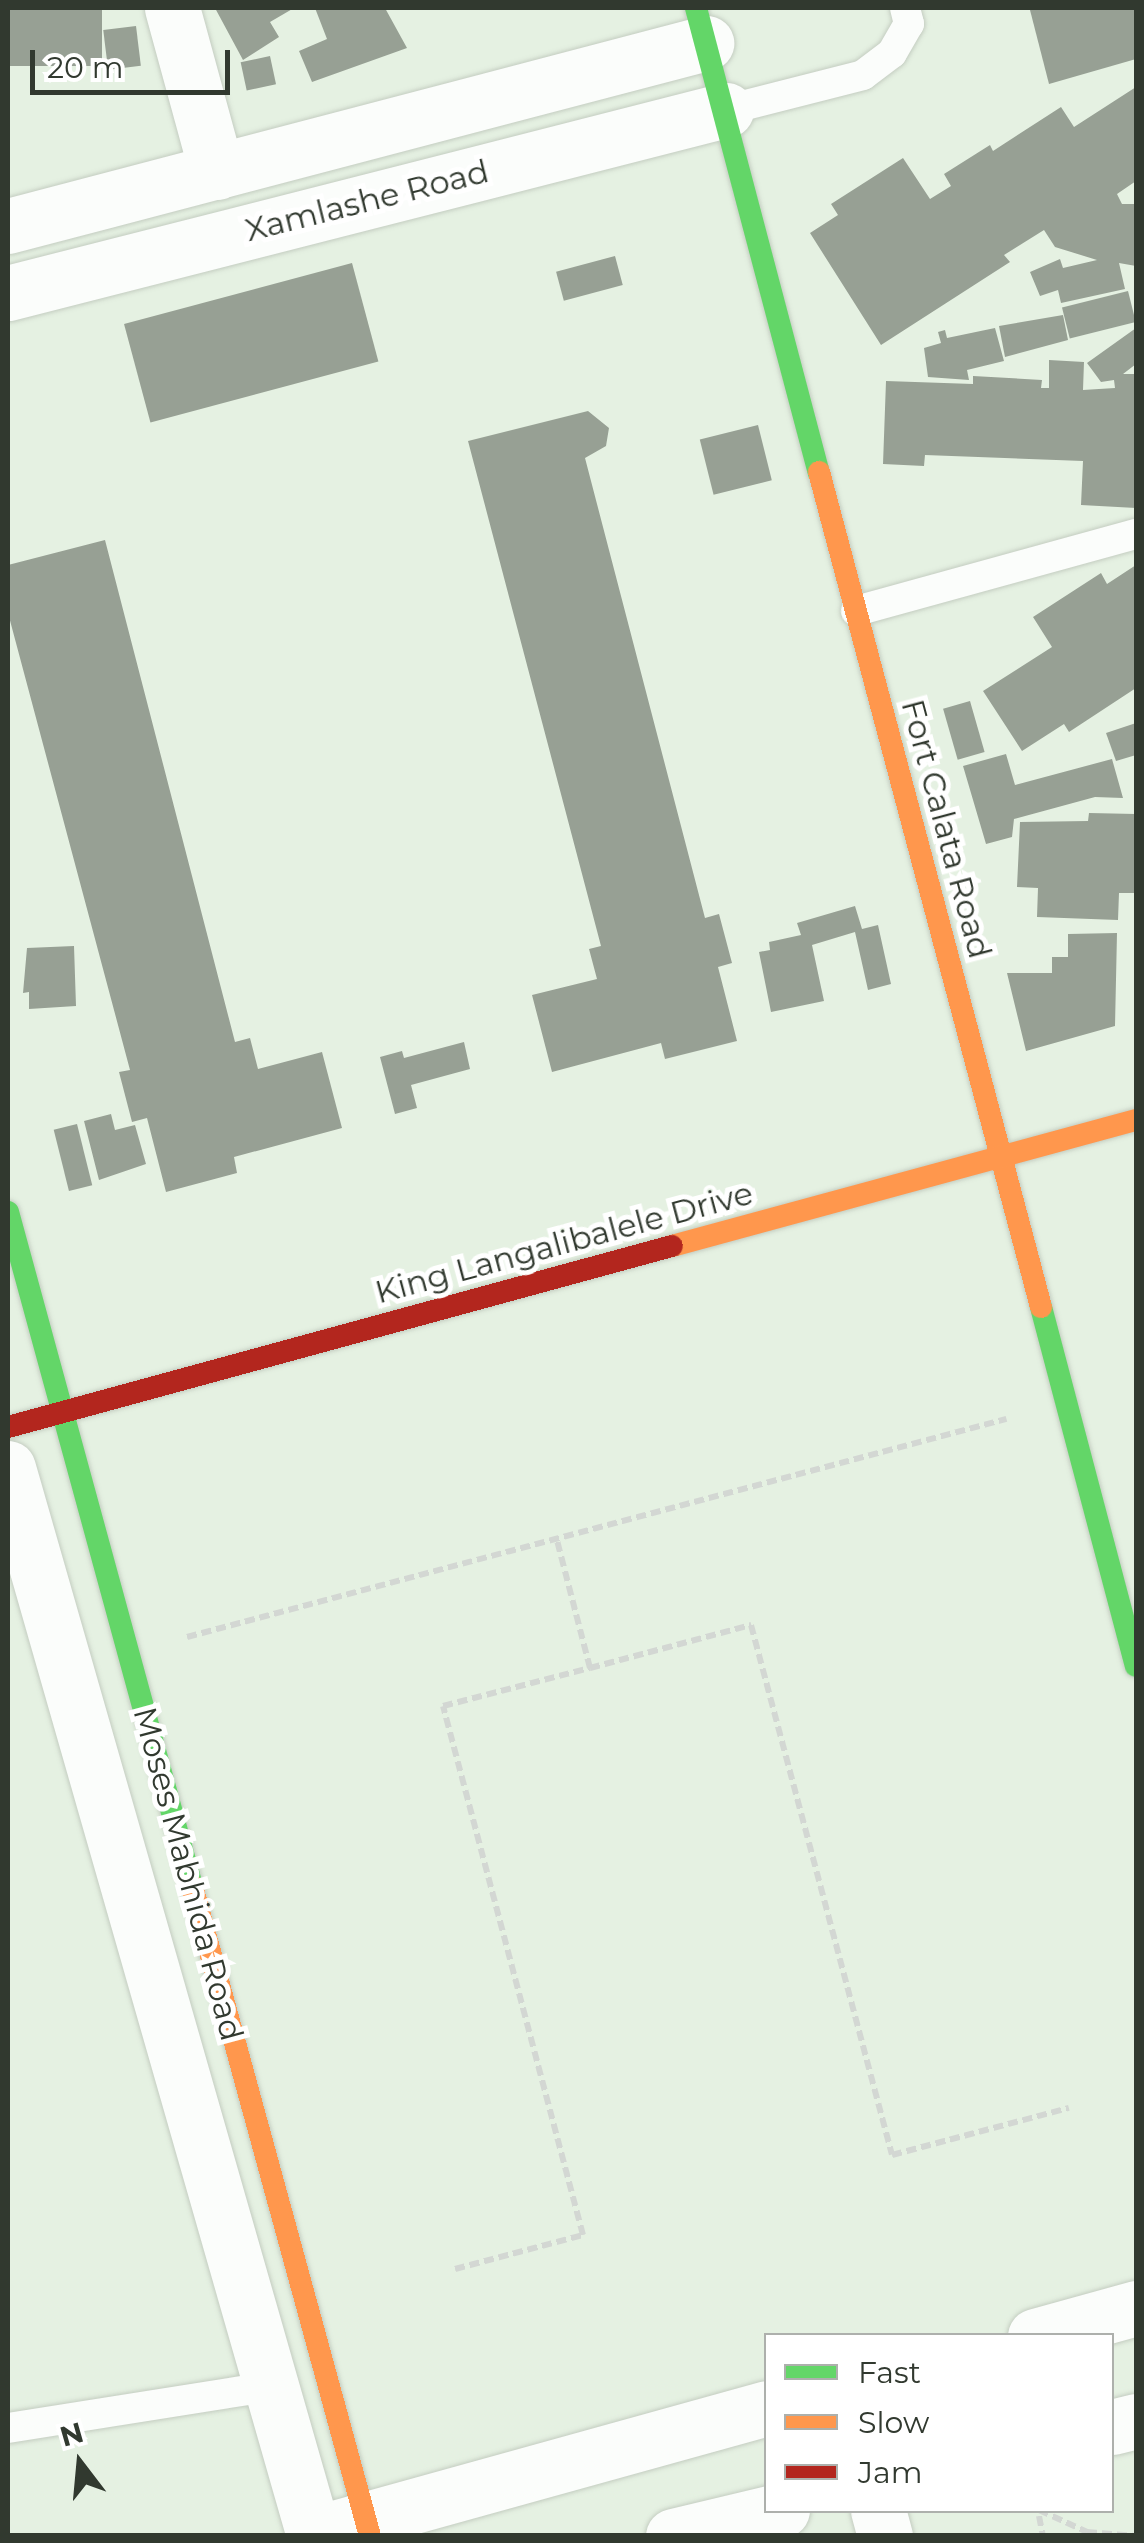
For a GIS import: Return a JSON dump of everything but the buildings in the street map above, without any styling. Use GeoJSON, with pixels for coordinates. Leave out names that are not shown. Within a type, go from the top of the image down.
{"type":"FeatureCollection","features":[{"type":"Feature","properties":{"kind":"street"},"geometry":{"type":"LineString","coordinates":[[172,8],[217,172]]}},
{"type":"Feature","properties":{"kind":"street","name":"Xamlashe Road"},"geometry":{"type":"LineString","coordinates":[[8,226],[217,172],[701,25]]}},
{"type":"Feature","properties":{"kind":"street","name":"Fort Calata Road"},"geometry":{"type":"LineString","coordinates":[[701,25],[1136,1666]]}},
{"type":"Feature","properties":{"kind":"street","name":"Xamlashe Road"},"geometry":{"type":"LineString","coordinates":[[8,293],[726,110]]}},
{"type":"Feature","properties":{"kind":"street","name":"King Langalibalele Drive"},"geometry":{"type":"LineString","coordinates":[[8,1427],[1136,1120]]}},
{"type":"Feature","properties":{"kind":"street","name":"Moses Mabhida Road"},"geometry":{"type":"LineString","coordinates":[[8,1212],[368,2527]]}},
{"type":"Feature","properties":{"kind":"street","name":"Moses Mabhida Road"},"geometry":{"type":"LineString","coordinates":[[8,1468],[312,2535]]}},
{"type":"Feature","properties":{"kind":"street"},"geometry":{"type":"LineString","coordinates":[[1046,2333],[1136,2308]]}},
{"type":"Feature","properties":{"kind":"street"},"geometry":{"type":"LineString","coordinates":[[312,2535],[368,2527],[764,2409]]}},
{"type":"Feature","properties":{"kind":"street"},"geometry":{"type":"LineString","coordinates":[[673,2536],[769,2513]]}},
{"type":"Feature","properties":{"kind":"lane"},"geometry":{"type":"LineString","coordinates":[[726,110],[863,76],[892,53],[909,24],[905,8]]}},
{"type":"Feature","properties":{"kind":"lane"},"geometry":{"type":"LineString","coordinates":[[856,611],[1136,534]]}},
{"type":"Feature","properties":{"kind":"lane"},"geometry":{"type":"LineString","coordinates":[[8,2428],[272,2386]]}},
{"type":"Feature","properties":{"kind":"path"},"geometry":{"type":"LineString","coordinates":[[128,1653],[1066,1404]]}},
{"type":"Feature","properties":{"kind":"path"},"geometry":{"type":"LineString","coordinates":[[556,1537],[590,1668]]}},
{"type":"Feature","properties":{"kind":"path"},"geometry":{"type":"LineString","coordinates":[[455,2269],[583,2234],[443,1706],[752,1625],[892,2155],[1069,2108]]}},
{"type":"Feature","properties":{"kind":"path"},"geometry":{"type":"LineString","coordinates":[[1039,2513],[1043,2536]]}},
{"type":"Feature","properties":{"kind":"path"},"geometry":{"type":"LineString","coordinates":[[1039,2513],[1087,2532],[1136,2536]]}},
{"type":"Feature","properties":{"kind":"traffic: fast"},"geometry":{"type":"LineString","coordinates":[[696,8],[819,472]]}},
{"type":"Feature","properties":{"kind":"traffic: fast"},"geometry":{"type":"LineString","coordinates":[[8,1212],[192,1886]]}},
{"type":"Feature","properties":{"kind":"traffic: fast"},"geometry":{"type":"LineString","coordinates":[[1041,1307],[1136,1666]]}},
{"type":"Feature","properties":{"kind":"traffic: slow"},"geometry":{"type":"LineString","coordinates":[[819,472],[1041,1307]]}},
{"type":"Feature","properties":{"kind":"traffic: slow"},"geometry":{"type":"LineString","coordinates":[[672,1246],[1136,1120]]}},
{"type":"Feature","properties":{"kind":"traffic: slow"},"geometry":{"type":"LineString","coordinates":[[192,1886],[370,2536]]}},
{"type":"Feature","properties":{"kind":"traffic: jam"},"geometry":{"type":"LineString","coordinates":[[8,1427],[672,1246]]}}]}
